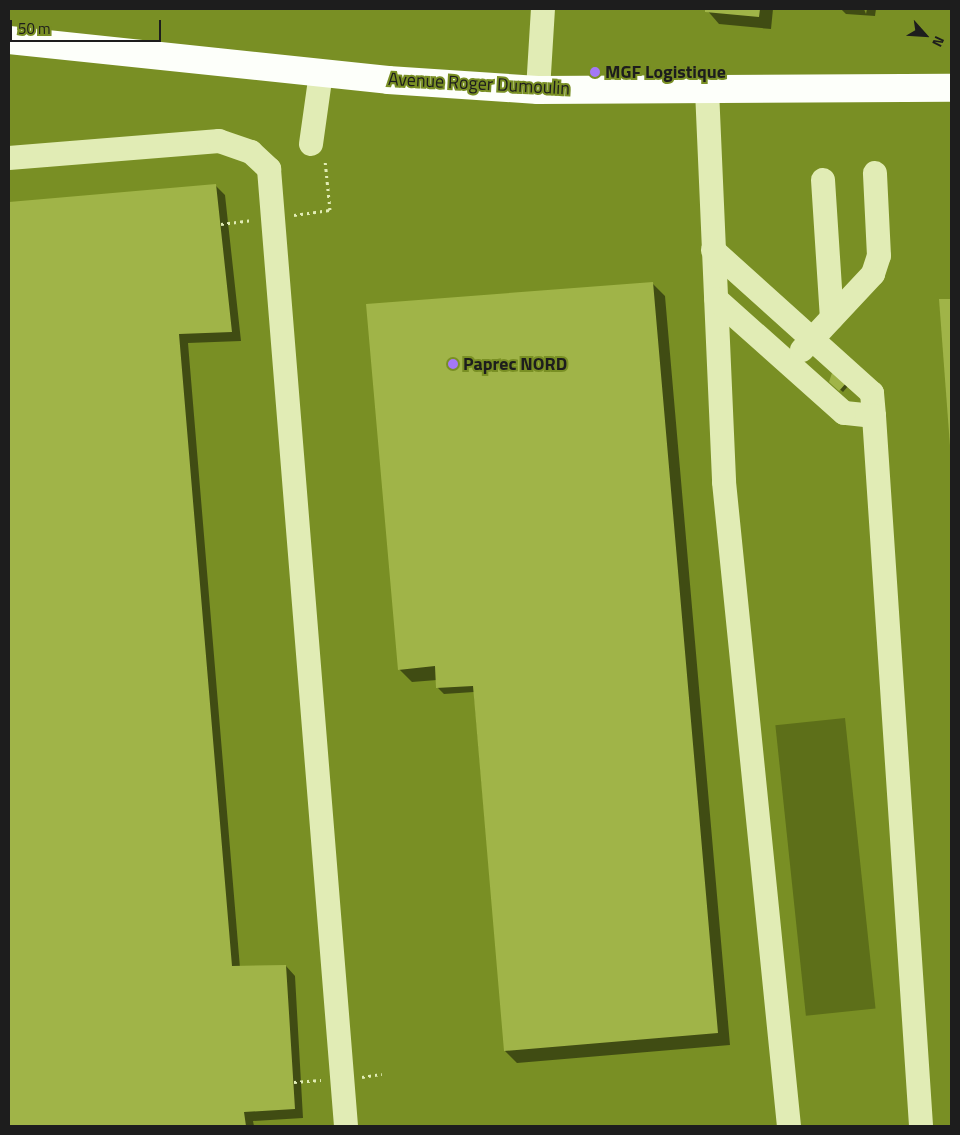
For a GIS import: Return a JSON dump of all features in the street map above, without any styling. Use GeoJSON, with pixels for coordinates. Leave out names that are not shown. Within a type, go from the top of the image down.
{"type":"FeatureCollection","features":[{"type":"Feature","properties":{"kind":"main road","name":"Avenue Roger Dumoulin"},"geometry":{"type":"LineString","coordinates":[[9,40],[321,73],[538,90],[951,88]]}},
{"type":"Feature","properties":{"kind":"lane"},"geometry":{"type":"LineString","coordinates":[[538,90],[543,9]]}},
{"type":"Feature","properties":{"kind":"lane"},"geometry":{"type":"LineString","coordinates":[[318,151],[321,73]]}},
{"type":"Feature","properties":{"kind":"lane"},"geometry":{"type":"LineString","coordinates":[[708,90],[713,250],[724,482],[788,1126]]}},
{"type":"Feature","properties":{"kind":"lane"},"geometry":{"type":"LineString","coordinates":[[9,158],[219,141],[251,152],[269,169],[346,1126]]}},
{"type":"Feature","properties":{"kind":"lane"},"geometry":{"type":"LineString","coordinates":[[789,364],[872,274],[879,256],[876,173]]}},
{"type":"Feature","properties":{"kind":"lane"},"geometry":{"type":"LineString","coordinates":[[823,180],[832,318]]}},
{"type":"Feature","properties":{"kind":"lane"},"geometry":{"type":"LineString","coordinates":[[713,250],[872,393],[921,1126]]}},
{"type":"Feature","properties":{"kind":"lane"},"geometry":{"type":"LineString","coordinates":[[716,299],[844,413],[874,416]]}},
{"type":"Feature","properties":{"kind":"path"},"geometry":{"type":"LineString","coordinates":[[221,224],[330,210],[318,151]]}},
{"type":"Feature","properties":{"kind":"shaded area"},"geometry":{"type":"Polygon","coordinates":[[[845,718],[876,1008],[806,1016],[775,725],[845,718]]]}},
{"type":"Feature","properties":{"kind":"building"},"geometry":{"type":"Polygon","coordinates":[[[705,9],[760,9],[759,17],[705,12],[705,9]]]}},
{"type":"Feature","properties":{"kind":"building"},"geometry":{"type":"Polygon","coordinates":[[[216,184],[232,332],[179,334],[232,966],[286,965],[295,1109],[244,1112],[246,1126],[9,1126],[9,202],[216,184]]]}},
{"type":"Feature","properties":{"kind":"building"},"geometry":{"type":"Polygon","coordinates":[[[653,282],[718,1033],[504,1051],[473,686],[436,688],[435,666],[398,670],[366,304],[653,282]]]}},
{"type":"Feature","properties":{"kind":"building"},"geometry":{"type":"Polygon","coordinates":[[[939,299],[951,299],[951,446],[950,446],[939,299]]]}},
{"type":"Feature","properties":{"kind":"building"},"geometry":{"type":"Polygon","coordinates":[[[832,373],[847,382],[839,391],[829,382],[832,373]]]}},
{"type":"Feature","properties":{"kind":"place","name":"MGF Logistique"},"geometry":{"type":"Point","coordinates":[595,72]}},
{"type":"Feature","properties":{"kind":"place","name":"Paprec NORD"},"geometry":{"type":"Point","coordinates":[453,364]}}]}
